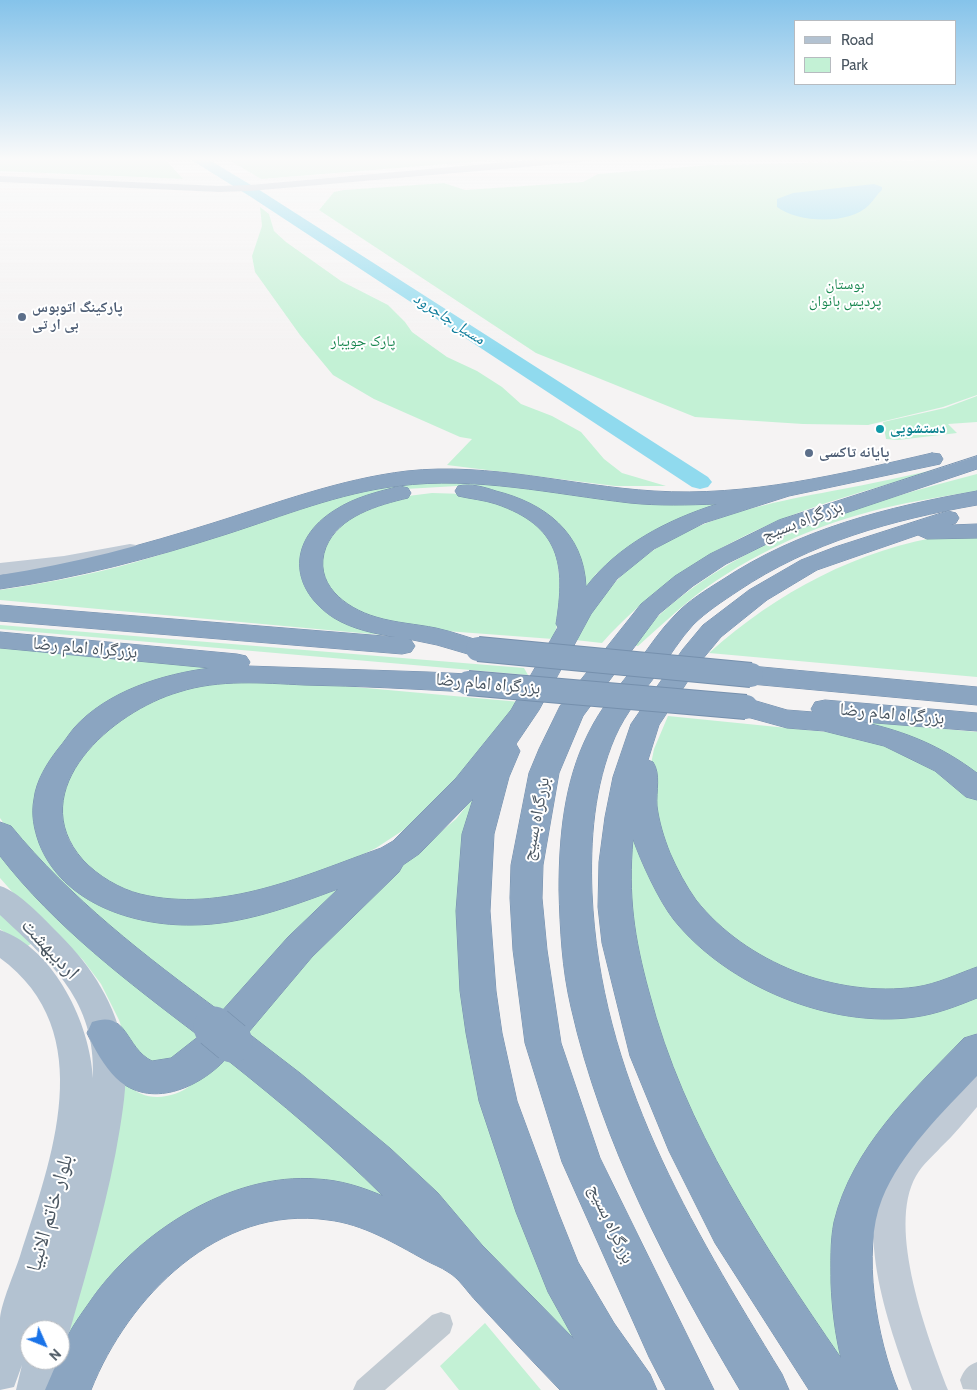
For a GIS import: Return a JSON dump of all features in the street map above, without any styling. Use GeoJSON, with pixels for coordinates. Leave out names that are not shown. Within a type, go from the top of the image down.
{"type":"FeatureCollection","features":[{"type":"Feature","properties":{"kind":"highway"},"geometry":{"type":"LineString","coordinates":[[634,1390],[598,1339],[563,1277],[534,1204],[498,1102],[484,1033],[478,991],[473,911],[478,834],[494,777],[520,718],[590,596],[608,574],[646,544],[696,518],[781,491],[977,449]]}},
{"type":"Feature","properties":{"kind":"highway","name":"بزرگراه بسیج"},"geometry":{"type":"LineString","coordinates":[[692,1390],[665,1341],[582,1162],[543,1043],[530,950],[526,898],[527,865],[544,773],[570,713],[650,609],[684,581],[718,559],[787,525],[977,462]]}},
{"type":"Feature","properties":{"kind":"highway"},"geometry":{"type":"LineString","coordinates":[[0,582],[66,571],[182,539],[351,487],[414,476],[468,476],[655,498],[711,499],[781,491]]}},
{"type":"Feature","properties":{"kind":"highway"},"geometry":{"type":"LineString","coordinates":[[478,649],[436,636],[385,629],[365,623],[340,611],[323,595],[313,580],[310,570],[311,557],[318,538],[335,520],[350,511],[387,496],[408,492],[448,490],[477,493],[507,500],[542,519],[557,534],[565,548],[573,578],[568,633]]}},
{"type":"Feature","properties":{"kind":"highway","name":"بزرگراه بسیج"},"geometry":{"type":"LineString","coordinates":[[766,1390],[721,1316],[659,1202],[626,1127],[600,1053],[590,1018],[581,973],[574,900],[576,834],[586,780],[593,756],[611,715],[684,620],[733,583],[781,555],[849,527],[908,510],[977,498]]}},
{"type":"Feature","properties":{"kind":"highway"},"geometry":{"type":"LineString","coordinates":[[836,1390],[774,1298],[730,1228],[682,1138],[649,1056],[618,943],[614,907],[615,862],[628,777],[645,724],[692,655],[712,631],[758,595],[809,565],[937,521],[977,511]]}},
{"type":"Feature","properties":{"kind":"highway"},"geometry":{"type":"LineString","coordinates":[[900,533],[977,531]]}},
{"type":"Feature","properties":{"kind":"highway","name":"بزرگراه امام رضا"},"geometry":{"type":"LineString","coordinates":[[0,613],[408,647],[478,649],[977,696]]}},
{"type":"Feature","properties":{"kind":"highway","name":"بزرگراه امام رضا"},"geometry":{"type":"LineString","coordinates":[[0,640],[746,708],[845,710],[977,722]]}},
{"type":"Feature","properties":{"kind":"highway"},"geometry":{"type":"LineString","coordinates":[[751,675],[809,669],[977,682]]}},
{"type":"Feature","properties":{"kind":"highway"},"geometry":{"type":"LineString","coordinates":[[400,852],[293,894],[242,905],[177,913],[141,908],[113,900],[84,883],[69,870],[53,850],[44,826],[44,810],[52,778],[59,765],[78,741],[108,715],[136,698],[185,680],[235,674],[468,682]]}},
{"type":"Feature","properties":{"kind":"highway"},"geometry":{"type":"LineString","coordinates":[[746,708],[787,719],[824,722],[892,738],[945,764],[977,788]]}},
{"type":"Feature","properties":{"kind":"highway"},"geometry":{"type":"LineString","coordinates":[[105,1033],[130,1066],[147,1077],[159,1078],[184,1070],[196,1063],[211,1049],[288,961],[339,908],[400,852],[466,786],[520,718]]}},
{"type":"Feature","properties":{"kind":"highway"},"geometry":{"type":"LineString","coordinates":[[645,724],[642,784],[643,816],[648,836],[664,871],[685,909],[704,931],[733,954],[786,983],[815,994],[849,1001],[906,1003],[934,998],[977,982]]}},
{"type":"Feature","properties":{"kind":"highway"},"geometry":{"type":"LineString","coordinates":[[0,834],[45,886],[90,928],[142,973],[287,1085],[377,1162],[422,1207],[467,1260],[591,1390]]}},
{"type":"Feature","properties":{"kind":"highway"},"geometry":{"type":"LineString","coordinates":[[875,1390],[867,1370],[854,1310],[852,1252],[855,1220],[868,1183],[887,1153],[916,1116],[977,1050]]}},
{"type":"Feature","properties":{"kind":"highway"},"geometry":{"type":"LineString","coordinates":[[68,1390],[82,1353],[100,1322],[140,1273],[164,1250],[190,1233],[220,1217],[259,1203],[304,1199],[339,1201],[362,1208],[394,1222],[467,1260]]}},
{"type":"Feature","properties":{"kind":"main road"},"geometry":{"type":"LineString","coordinates":[[0,569],[64,562],[182,539]]}},
{"type":"Feature","properties":{"kind":"main road","name":"اردیبهشت"},"geometry":{"type":"LineString","coordinates":[[0,897],[59,952],[74,969],[88,991],[105,1033]]}},
{"type":"Feature","properties":{"kind":"main road","name":"بلوار خاتم الانبیا"},"geometry":{"type":"LineString","coordinates":[[0,942],[19,956],[49,988],[67,1024],[74,1048],[77,1084],[75,1123],[50,1218],[0,1373]]}},
{"type":"Feature","properties":{"kind":"main road","name":"بلوار خاتم الانبیا"},"geometry":{"type":"LineString","coordinates":[[55,1320],[93,1180],[106,1111],[109,1060],[105,1033]]}},
{"type":"Feature","properties":{"kind":"main road"},"geometry":{"type":"LineString","coordinates":[[930,1390],[898,1289],[890,1250],[889,1222],[891,1198],[902,1170],[977,1086]]}},
{"type":"Feature","properties":{"kind":"main road"},"geometry":{"type":"LineString","coordinates":[[36,1390],[41,1370]]}},
{"type":"Feature","properties":{"kind":"street"},"geometry":{"type":"LineString","coordinates":[[366,1390],[441,1324]]}},
{"type":"Feature","properties":{"kind":"green space","name":"پارک جویبار"},"geometry":{"type":"Polygon","coordinates":[[[262,223],[272,223],[274,231],[286,242],[341,281],[388,305],[412,332],[447,357],[477,371],[502,387],[521,404],[552,416],[581,432],[604,459],[622,473],[666,486],[615,486],[447,465],[472,439],[460,437],[374,399],[333,375],[300,335],[255,272],[252,256],[262,223]]]}},
{"type":"Feature","properties":{"kind":"green space","name":"بوستان پردیس بانوان"},"geometry":{"type":"Polygon","coordinates":[[[339,223],[977,223],[977,395],[943,407],[868,425],[803,424],[695,417],[536,353],[339,223]]]}},
{"type":"Feature","properties":{"kind":"green space"},"geometry":{"type":"Polygon","coordinates":[[[977,396],[977,422],[948,424],[957,433],[898,440],[886,439],[883,422],[945,408],[977,396]]]}},
{"type":"Feature","properties":{"kind":"green space"},"geometry":{"type":"Polygon","coordinates":[[[948,467],[827,503],[757,530],[714,552],[654,593],[602,643],[575,640],[597,604],[623,575],[652,552],[683,533],[717,519],[754,508],[948,467]]]}},
{"type":"Feature","properties":{"kind":"green space"},"geometry":{"type":"Polygon","coordinates":[[[977,474],[977,491],[884,508],[834,523],[785,542],[716,581],[695,596],[638,646],[629,645],[678,599],[712,575],[747,554],[821,521],[898,496],[977,474]]]}},
{"type":"Feature","properties":{"kind":"green space"},"geometry":{"type":"Polygon","coordinates":[[[433,479],[735,501],[660,528],[635,542],[596,574],[577,605],[570,543],[486,490],[457,486],[405,489],[331,519],[313,594],[426,639],[0,600],[0,590],[40,584],[137,562],[315,503],[369,488],[433,479]]]}},
{"type":"Feature","properties":{"kind":"green space"},"geometry":{"type":"Polygon","coordinates":[[[432,493],[465,494],[519,509],[556,544],[562,609],[553,639],[406,628],[366,618],[324,587],[320,550],[350,516],[408,496],[432,493]]]}},
{"type":"Feature","properties":{"kind":"green space"},"geometry":{"type":"Polygon","coordinates":[[[949,535],[977,535],[977,677],[709,653],[762,611],[820,576],[851,562],[883,551],[949,535]]]}},
{"type":"Feature","properties":{"kind":"green space"},"geometry":{"type":"Polygon","coordinates":[[[0,625],[524,668],[528,675],[0,629],[0,625]]]}},
{"type":"Feature","properties":{"kind":"green space"},"geometry":{"type":"Polygon","coordinates":[[[0,648],[104,655],[229,667],[124,698],[35,821],[140,915],[349,880],[222,1021],[103,928],[6,827],[0,818],[0,648]]]}},
{"type":"Feature","properties":{"kind":"green space"},"geometry":{"type":"Polygon","coordinates":[[[216,679],[333,685],[520,702],[438,801],[402,831],[376,848],[348,862],[249,897],[152,901],[90,877],[53,810],[59,779],[132,706],[216,679]]]}},
{"type":"Feature","properties":{"kind":"green space"},"geometry":{"type":"Polygon","coordinates":[[[668,716],[847,734],[905,751],[977,798],[977,970],[961,979],[886,995],[778,971],[705,919],[659,840],[649,774],[654,749],[668,716]]]}},
{"type":"Feature","properties":{"kind":"green space"},"geometry":{"type":"Polygon","coordinates":[[[833,718],[977,732],[977,781],[833,718]]]}},
{"type":"Feature","properties":{"kind":"green space"},"geometry":{"type":"Polygon","coordinates":[[[476,794],[464,953],[616,1390],[236,1033],[368,893],[456,819],[476,794]]]}},
{"type":"Feature","properties":{"kind":"green space"},"geometry":{"type":"Polygon","coordinates":[[[634,820],[642,846],[773,986],[977,993],[977,1033],[885,1133],[851,1390],[690,1135],[623,912],[634,820]]]}},
{"type":"Feature","properties":{"kind":"green space"},"geometry":{"type":"Polygon","coordinates":[[[0,848],[214,1038],[159,1068],[127,1044],[119,1020],[101,984],[83,960],[15,895],[0,878],[0,848]]]}},
{"type":"Feature","properties":{"kind":"green space"},"geometry":{"type":"Polygon","coordinates":[[[0,914],[34,942],[26,947],[0,929],[0,914]]]}},
{"type":"Feature","properties":{"kind":"green space"},"geometry":{"type":"Polygon","coordinates":[[[223,1046],[411,1216],[255,1190],[70,1360],[70,1320],[66,1320],[121,1066],[128,1084],[134,1090],[142,1094],[159,1097],[184,1090],[196,1081],[223,1046]]]}},
{"type":"Feature","properties":{"kind":"green space"},"geometry":{"type":"Polygon","coordinates":[[[485,1323],[541,1390],[459,1390],[440,1366],[485,1323]]]}},
{"type":"Feature","properties":{"kind":"waterway","name":"مسیل جاجرود"},"geometry":{"type":"LineString","coordinates":[[301,223],[700,482]]}},
{"type":"Feature","properties":{"kind":"place","name":"پارکینگ اتوبوس بی ار تی"},"geometry":{"type":"Point","coordinates":[22,317]}},
{"type":"Feature","properties":{"kind":"place","name":"دستشویی"},"geometry":{"type":"Point","coordinates":[880,429]}},
{"type":"Feature","properties":{"kind":"place","name":"پایانه تاکسی"},"geometry":{"type":"Point","coordinates":[809,453]}}]}
